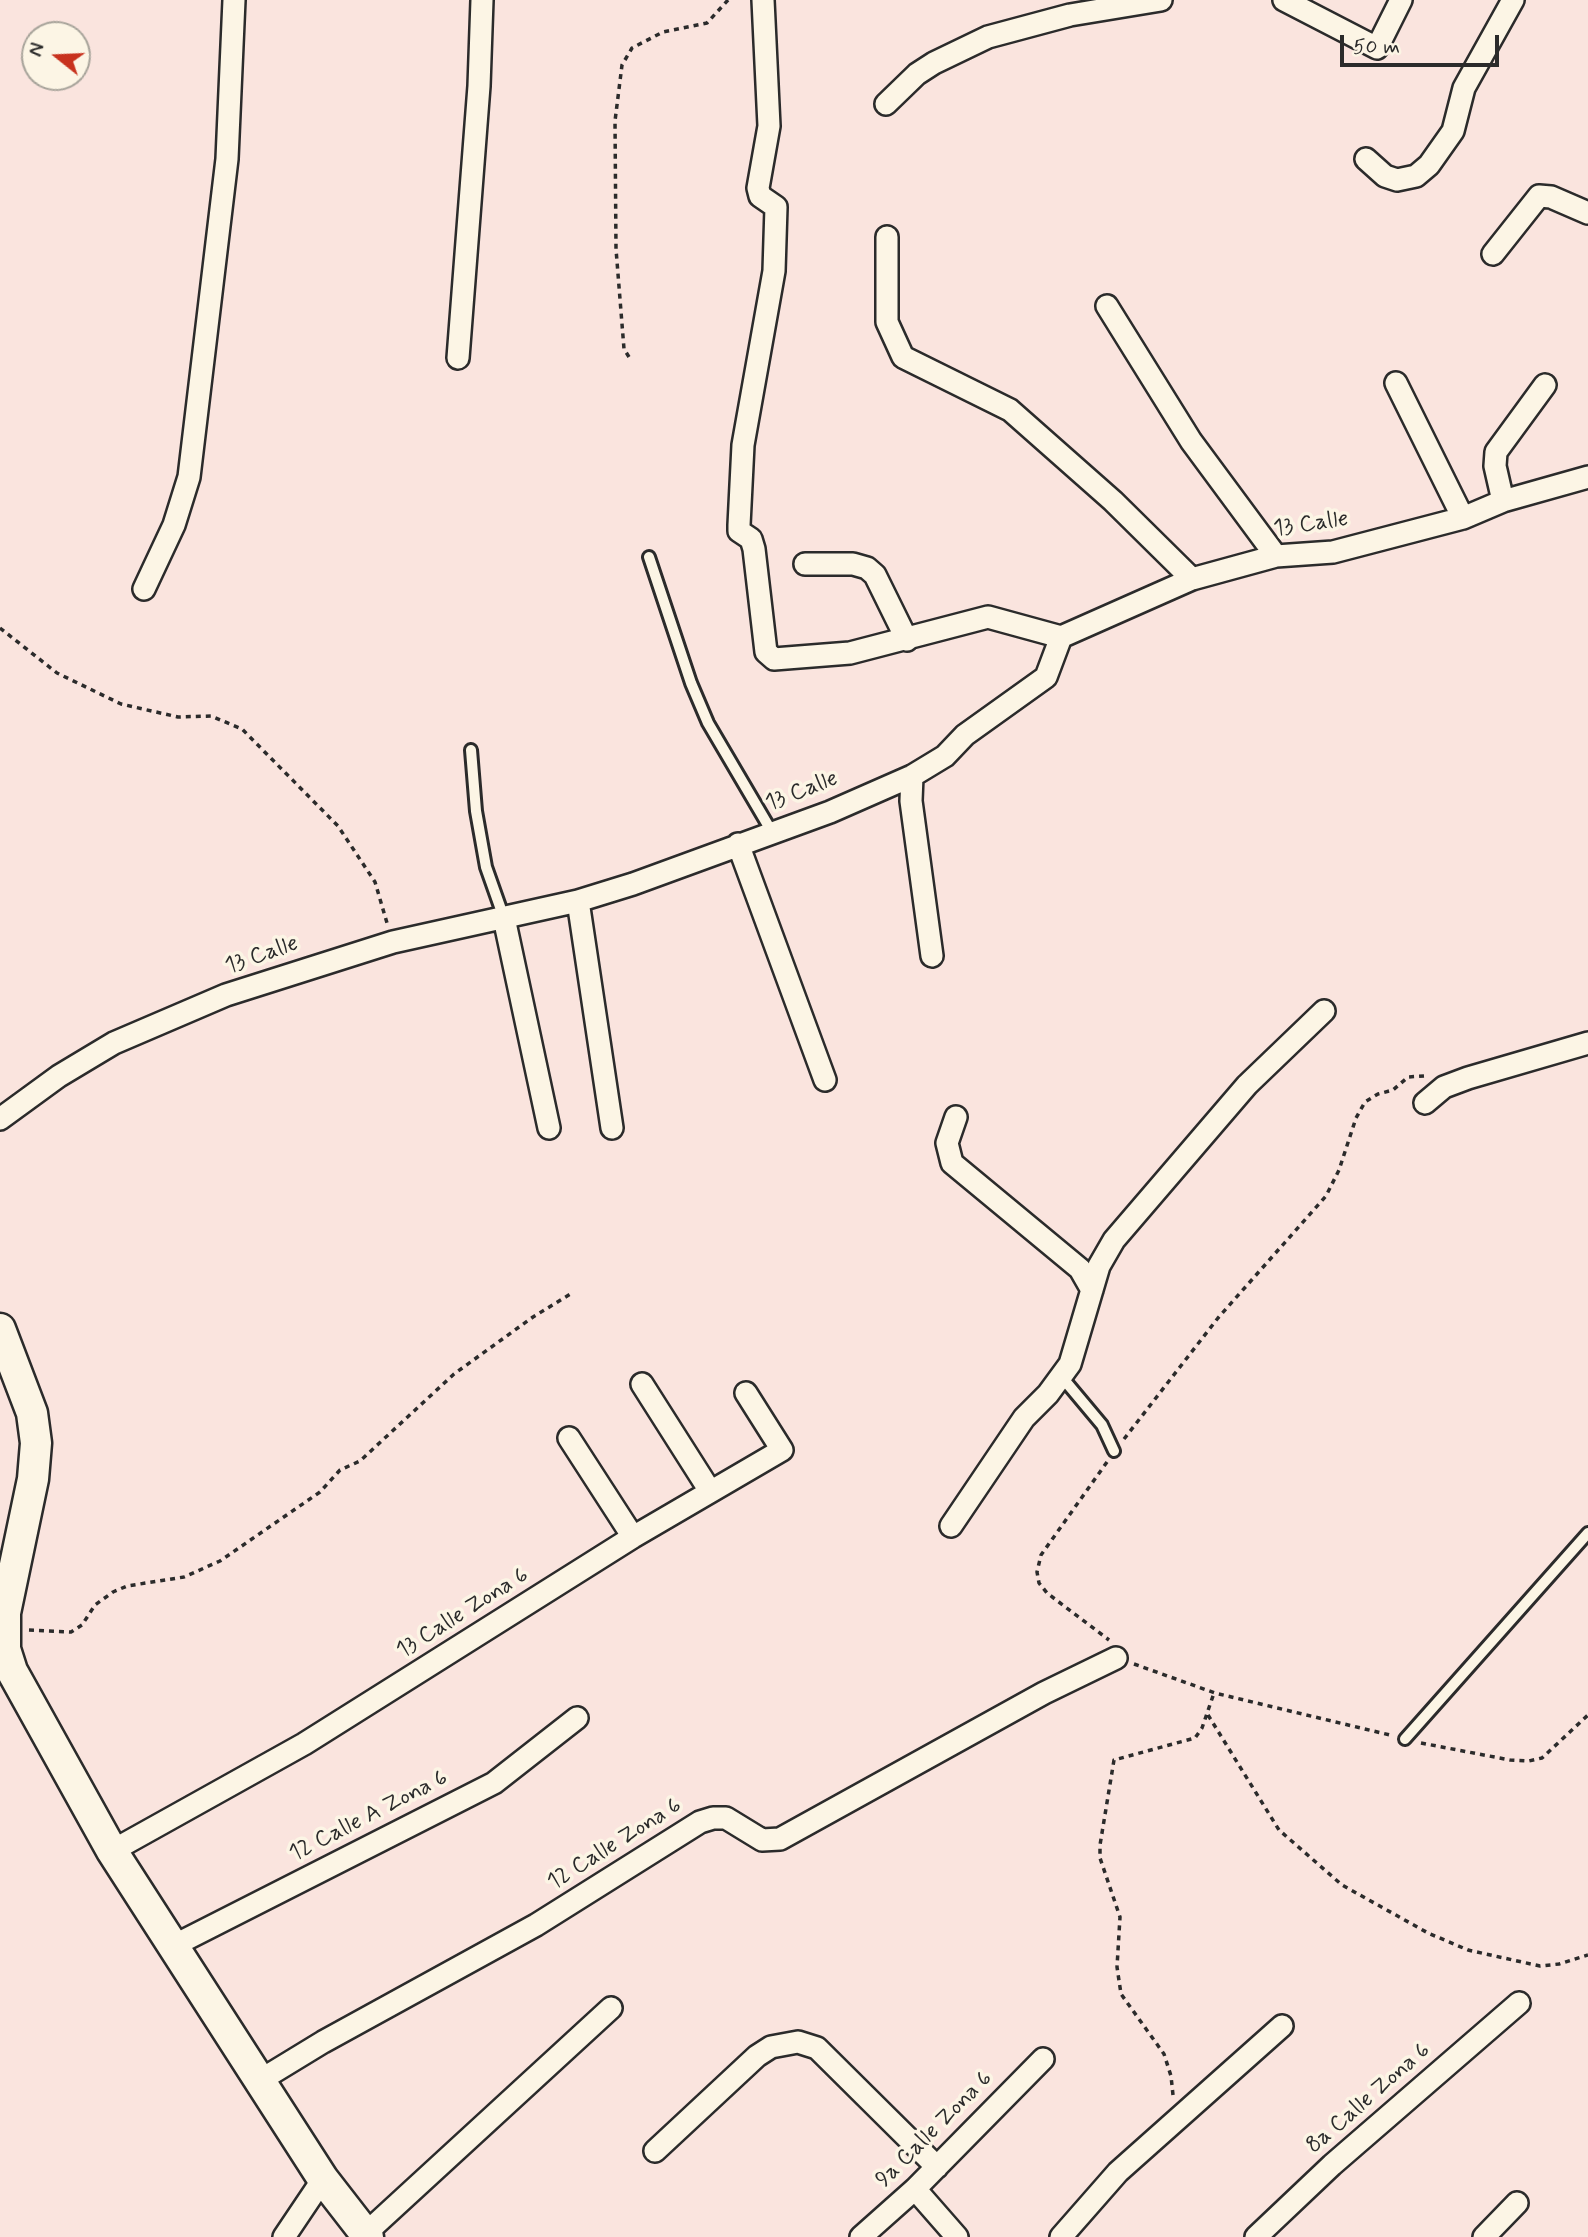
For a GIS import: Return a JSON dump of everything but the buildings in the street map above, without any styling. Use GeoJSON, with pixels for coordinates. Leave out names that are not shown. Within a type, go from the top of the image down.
{"type":"FeatureCollection","features":[{"type":"Feature","properties":{"kind":"street"},"geometry":{"type":"LineString","coordinates":[[144,589],[174,525],[189,477],[227,159],[233,0]]}},
{"type":"Feature","properties":{"kind":"street"},"geometry":{"type":"LineString","coordinates":[[458,358],[479,86],[482,0]]}},
{"type":"Feature","properties":{"kind":"street"},"geometry":{"type":"LineString","coordinates":[[763,0],[769,126],[758,188],[760,196],[776,207],[775,260],[743,445],[739,531],[751,539],[754,549],[766,652],[770,657],[808,658],[850,653],[988,617],[1060,637]]}},
{"type":"Feature","properties":{"kind":"street"},"geometry":{"type":"LineString","coordinates":[[886,104],[934,63],[988,37],[1070,15],[1161,0]]}},
{"type":"Feature","properties":{"kind":"street"},"geometry":{"type":"LineString","coordinates":[[1284,0],[1377,48],[1401,0]]}},
{"type":"Feature","properties":{"kind":"street"},"geometry":{"type":"LineString","coordinates":[[1366,159],[1385,176],[1397,180],[1416,176],[1429,165],[1453,131],[1464,88],[1513,0]]}},
{"type":"Feature","properties":{"kind":"street"},"geometry":{"type":"LineString","coordinates":[[1493,254],[1539,196],[1551,197],[1588,213]]}},
{"type":"Feature","properties":{"kind":"street"},"geometry":{"type":"LineString","coordinates":[[887,237],[887,322],[902,357],[1010,410],[1113,501],[1192,579]]}},
{"type":"Feature","properties":{"kind":"street"},"geometry":{"type":"LineString","coordinates":[[1107,306],[1191,442],[1276,556]]}},
{"type":"Feature","properties":{"kind":"street"},"geometry":{"type":"LineString","coordinates":[[1396,383],[1463,518]]}},
{"type":"Feature","properties":{"kind":"street"},"geometry":{"type":"LineString","coordinates":[[1503,501],[1494,466],[1496,452],[1545,385]]}},
{"type":"Feature","properties":{"kind":"street","name":"13 Calle"},"geometry":{"type":"LineString","coordinates":[[0,1119],[59,1076],[114,1043],[160,1021],[237,991],[393,942],[578,901],[685,866],[738,844],[830,812],[912,776],[945,756],[965,736],[1046,677],[1060,637],[1192,579],[1276,556],[1333,552],[1463,518],[1503,501],[1588,477]]}},
{"type":"Feature","properties":{"kind":"street"},"geometry":{"type":"LineString","coordinates":[[805,564],[853,564],[867,568],[875,575],[907,640]]}},
{"type":"Feature","properties":{"kind":"street"},"geometry":{"type":"LineString","coordinates":[[912,776],[911,801],[932,956]]}},
{"type":"Feature","properties":{"kind":"street"},"geometry":{"type":"LineString","coordinates":[[738,844],[825,1080]]}},
{"type":"Feature","properties":{"kind":"street"},"geometry":{"type":"LineString","coordinates":[[578,901],[612,1128]]}},
{"type":"Feature","properties":{"kind":"street"},"geometry":{"type":"LineString","coordinates":[[504,918],[549,1128]]}},
{"type":"Feature","properties":{"kind":"street"},"geometry":{"type":"LineString","coordinates":[[951,1526],[1024,1418],[1070,1364],[1099,1266],[1114,1240],[1247,1085],[1324,1011]]}},
{"type":"Feature","properties":{"kind":"street"},"geometry":{"type":"LineString","coordinates":[[1425,1103],[1444,1087],[1468,1078],[1588,1043]]}},
{"type":"Feature","properties":{"kind":"street"},"geometry":{"type":"LineString","coordinates":[[956,1118],[947,1143],[952,1163],[1080,1269],[1092,1290]]}},
{"type":"Feature","properties":{"kind":"street"},"geometry":{"type":"LineString","coordinates":[[0,1329],[32,1413],[36,1443],[33,1479],[5,1613],[2,1647],[29,1706],[112,1851],[323,2179],[367,2235],[611,2008]]}},
{"type":"Feature","properties":{"kind":"street"},"geometry":{"type":"LineString","coordinates":[[642,1384],[710,1491]]}},
{"type":"Feature","properties":{"kind":"street","name":"13 Calle Zona 6"},"geometry":{"type":"LineString","coordinates":[[112,1851],[304,1744],[633,1538],[782,1450],[746,1393]]}},
{"type":"Feature","properties":{"kind":"street"},"geometry":{"type":"LineString","coordinates":[[569,1438],[633,1538]]}},
{"type":"Feature","properties":{"kind":"street","name":"12 Calle Zona 6"},"geometry":{"type":"LineString","coordinates":[[260,2081],[323,2042],[536,1925],[706,1819],[726,1818],[762,1840],[780,1839],[1044,1692],[1116,1658]]}},
{"type":"Feature","properties":{"kind":"street","name":"12 Calle A Zona 6"},"geometry":{"type":"LineString","coordinates":[[173,1946],[494,1783],[577,1718]]}},
{"type":"Feature","properties":{"kind":"street","name":"8a Calle Zona 6"},"geometry":{"type":"LineString","coordinates":[[1256,2237],[1332,2165],[1519,2003]]}},
{"type":"Feature","properties":{"kind":"street"},"geometry":{"type":"LineString","coordinates":[[1061,2237],[1118,2172],[1282,2025]]}},
{"type":"Feature","properties":{"kind":"street"},"geometry":{"type":"LineString","coordinates":[[655,2151],[757,2056],[771,2047],[798,2042],[817,2048],[937,2167]]}},
{"type":"Feature","properties":{"kind":"street","name":"9a Calle Zona 6"},"geometry":{"type":"LineString","coordinates":[[861,2237],[915,2189],[1043,2059]]}},
{"type":"Feature","properties":{"kind":"street"},"geometry":{"type":"LineString","coordinates":[[284,2237],[323,2179]]}},
{"type":"Feature","properties":{"kind":"street"},"geometry":{"type":"LineString","coordinates":[[915,2189],[957,2237]]}},
{"type":"Feature","properties":{"kind":"street"},"geometry":{"type":"LineString","coordinates":[[1484,2237],[1517,2203]]}},
{"type":"Feature","properties":{"kind":"lane"},"geometry":{"type":"LineString","coordinates":[[649,557],[691,682],[708,723],[772,832]]}},
{"type":"Feature","properties":{"kind":"lane"},"geometry":{"type":"LineString","coordinates":[[471,750],[476,811],[486,867],[504,918]]}},
{"type":"Feature","properties":{"kind":"lane"},"geometry":{"type":"LineString","coordinates":[[1061,1376],[1102,1425],[1114,1451]]}},
{"type":"Feature","properties":{"kind":"lane"},"geometry":{"type":"LineString","coordinates":[[1405,1739],[1588,1533]]}},
{"type":"Feature","properties":{"kind":"path"},"geometry":{"type":"LineString","coordinates":[[629,357],[624,349],[615,249],[615,121],[622,65],[632,48],[663,32],[707,23],[728,0]]}},
{"type":"Feature","properties":{"kind":"path"},"geometry":{"type":"LineString","coordinates":[[0,628],[58,673],[121,704],[178,716],[211,716],[242,729],[338,826],[375,882],[393,942]]}},
{"type":"Feature","properties":{"kind":"path"},"geometry":{"type":"LineString","coordinates":[[1425,1103],[1429,1081],[1421,1074],[1408,1077],[1393,1090],[1378,1094],[1365,1102],[1356,1118],[1339,1170],[1326,1196],[1218,1318],[1114,1451],[1041,1555],[1037,1572],[1039,1583],[1047,1593],[1109,1640],[1116,1658],[1214,1693],[1405,1739],[1498,1758],[1529,1761],[1542,1758],[1588,1715]]}},
{"type":"Feature","properties":{"kind":"path"},"geometry":{"type":"LineString","coordinates":[[2,1647],[29,1629],[64,1633],[77,1629],[95,1605],[113,1592],[184,1577],[220,1561],[320,1492],[340,1470],[360,1461],[454,1374],[533,1317],[572,1293]]}},
{"type":"Feature","properties":{"kind":"path"},"geometry":{"type":"LineString","coordinates":[[1181,2116],[1173,2100],[1171,2076],[1164,2054],[1121,1994],[1117,1967],[1120,1917],[1099,1852],[1114,1760],[1191,1740],[1199,1735],[1214,1693]]}},
{"type":"Feature","properties":{"kind":"path"},"geometry":{"type":"LineString","coordinates":[[1208,1714],[1279,1830],[1342,1885],[1437,1938],[1468,1950],[1540,1966],[1559,1964],[1588,1955]]}}]}
